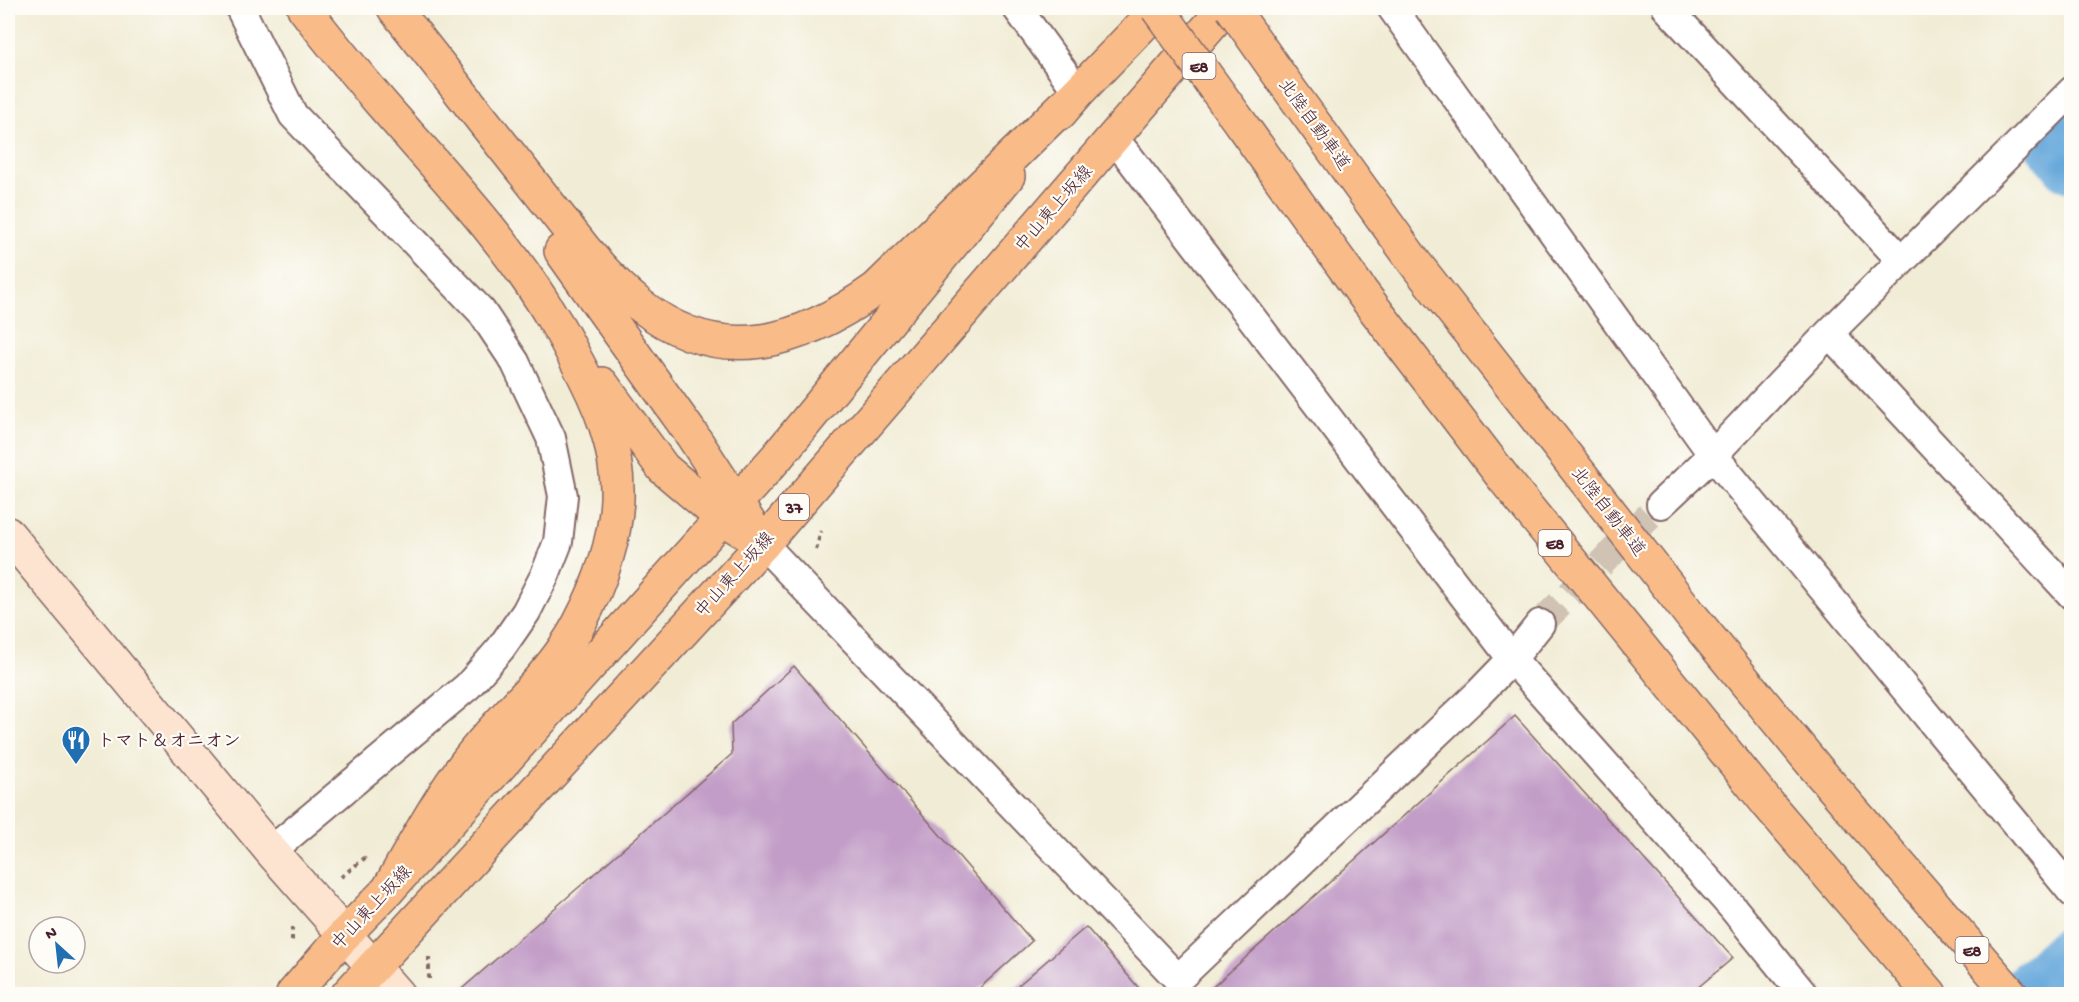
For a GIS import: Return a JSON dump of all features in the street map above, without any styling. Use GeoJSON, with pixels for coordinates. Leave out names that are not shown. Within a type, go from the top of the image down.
{"type":"FeatureCollection","features":[{"type":"Feature","properties":{"kind":"main road"},"geometry":{"type":"LineString","coordinates":[[304,8],[342,57],[478,215],[663,468],[730,510],[763,544]]}},
{"type":"Feature","properties":{"kind":"main road"},"geometry":{"type":"LineString","coordinates":[[388,8],[692,435],[730,510]]}},
{"type":"Feature","properties":{"kind":"main road"},"geometry":{"type":"LineString","coordinates":[[394,8],[613,282],[642,306],[670,324],[697,336],[722,342],[745,343],[799,333],[850,308],[885,281],[1078,92]]}},
{"type":"Feature","properties":{"kind":"main road","name":"中山東上坂線"},"geometry":{"type":"LineString","coordinates":[[293,994],[345,933],[388,890],[777,457],[1078,92],[1157,8]]}},
{"type":"Feature","properties":{"kind":"main road","name":"E8"},"geometry":{"type":"LineString","coordinates":[[1157,8],[1364,294],[1504,480],[1654,666],[1930,994]]}},
{"type":"Feature","properties":{"kind":"main road","name":"中山東上坂線"},"geometry":{"type":"LineString","coordinates":[[348,994],[763,544],[1225,8]]}},
{"type":"Feature","properties":{"kind":"main road","name":"北陸自動車道"},"geometry":{"type":"LineString","coordinates":[[1232,8],[1288,74],[1505,363],[1563,452],[1700,626],[1932,906],[2011,994]]}},
{"type":"Feature","properties":{"kind":"main road"},"geometry":{"type":"LineString","coordinates":[[1252,8],[1288,74]]}},
{"type":"Feature","properties":{"kind":"main road"},"geometry":{"type":"LineString","coordinates":[[388,890],[431,816],[481,744],[542,678],[578,627],[596,590],[606,558],[614,527],[617,497],[610,442],[602,412],[552,316]]}},
{"type":"Feature","properties":{"kind":"street"},"geometry":{"type":"LineString","coordinates":[[240,8],[293,115],[481,311],[515,362],[551,438],[562,496],[558,542],[545,575],[526,612],[501,648],[468,686],[271,851]]}},
{"type":"Feature","properties":{"kind":"street"},"geometry":{"type":"LineString","coordinates":[[1017,8],[1078,92]]}},
{"type":"Feature","properties":{"kind":"street"},"geometry":{"type":"LineString","coordinates":[[1392,8],[1713,455],[2072,892]]}},
{"type":"Feature","properties":{"kind":"street"},"geometry":{"type":"LineString","coordinates":[[1667,8],[1901,260]]}},
{"type":"Feature","properties":{"kind":"street"},"geometry":{"type":"LineString","coordinates":[[1661,504],[1713,455],[1829,333],[2072,91]]}},
{"type":"Feature","properties":{"kind":"street"},"geometry":{"type":"LineString","coordinates":[[1113,138],[1512,659],[1732,907],[1803,994]]}},
{"type":"Feature","properties":{"kind":"street"},"geometry":{"type":"LineString","coordinates":[[1829,333],[2070,589]]}},
{"type":"Feature","properties":{"kind":"street"},"geometry":{"type":"LineString","coordinates":[[8,534],[271,851],[397,994]]}},
{"type":"Feature","properties":{"kind":"street"},"geometry":{"type":"LineString","coordinates":[[763,544],[1178,979],[1479,693],[1512,659],[1540,624]]}},
{"type":"Feature","properties":{"kind":"building"},"geometry":{"type":"Polygon","coordinates":[[[794,666],[1032,941],[973,994],[456,994],[732,754],[731,724],[794,666]]]}},
{"type":"Feature","properties":{"kind":"building"},"geometry":{"type":"Polygon","coordinates":[[[1515,716],[1733,958],[1690,994],[1205,994],[1515,716]]]}},
{"type":"Feature","properties":{"kind":"building"},"geometry":{"type":"Polygon","coordinates":[[[1086,927],[1144,994],[1008,994],[1086,927]]]}},
{"type":"Feature","properties":{"kind":"waterway"},"geometry":{"type":"LineString","coordinates":[[2050,135],[2072,162]]}},
{"type":"Feature","properties":{"kind":"waterway"},"geometry":{"type":"LineString","coordinates":[[2029,994],[2072,956]]}},
{"type":"Feature","properties":{"kind":"tunnel"},"geometry":{"type":"LineString","coordinates":[[1540,624],[1661,504]]}},
{"type":"Feature","properties":{"kind":"place","name":"トマト＆オニオン"},"geometry":{"type":"Point","coordinates":[76,766]}}]}
